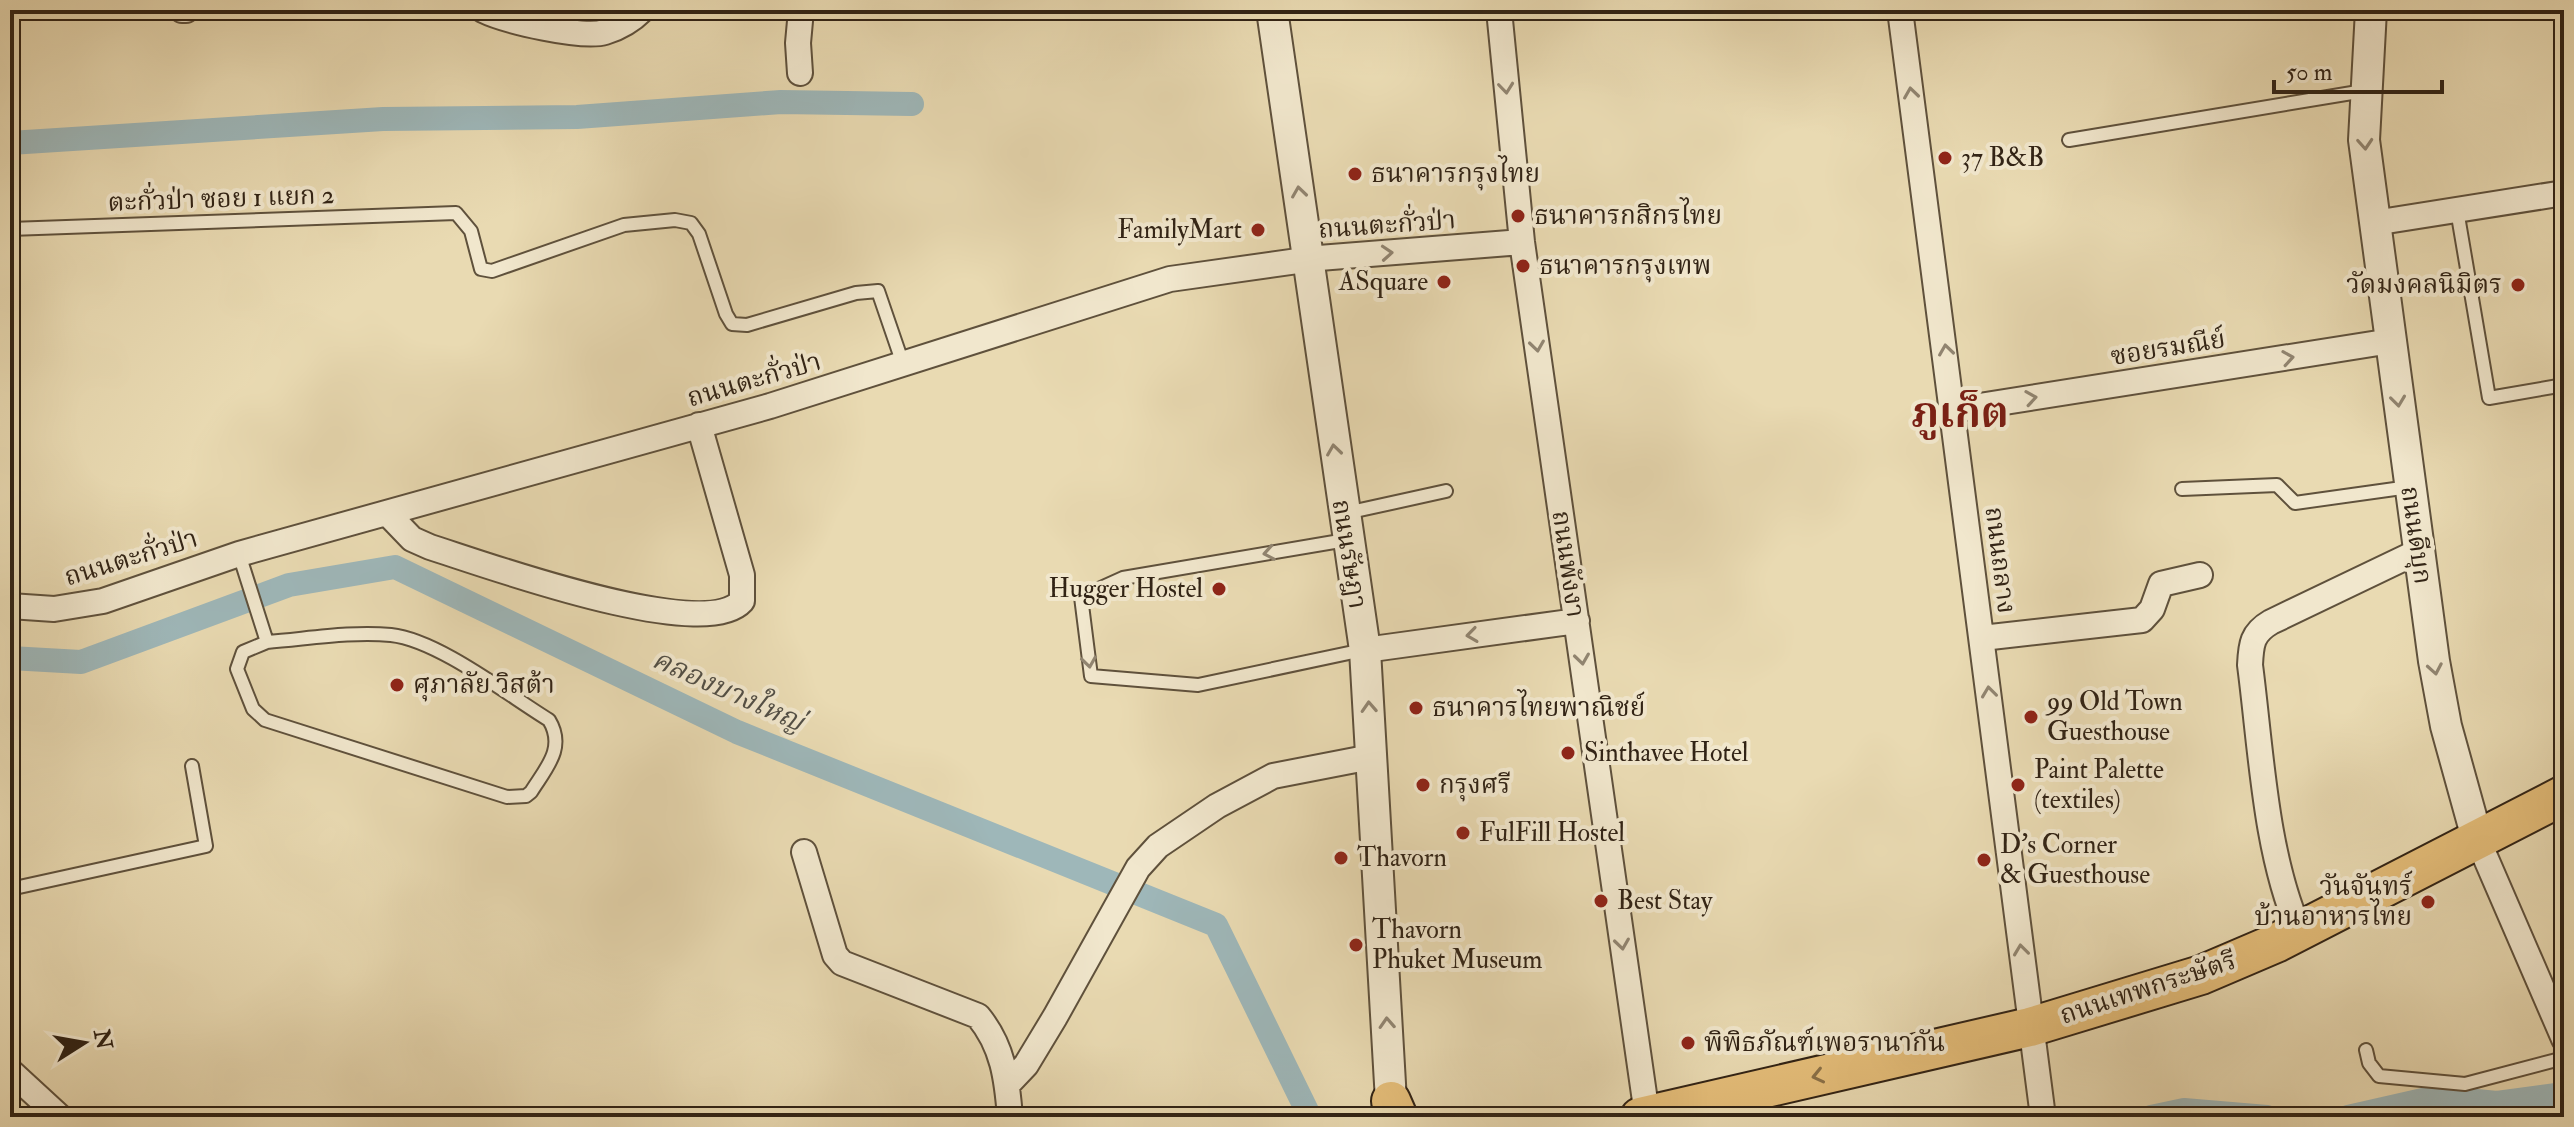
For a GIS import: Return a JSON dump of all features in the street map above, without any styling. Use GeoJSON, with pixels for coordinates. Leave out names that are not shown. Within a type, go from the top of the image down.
{"type":"FeatureCollection","features":[{"type":"Feature","properties":{"kind":"main road","name":"ถนนเทพกระษัตรี"},"geometry":{"type":"LineString","coordinates":[[1645,1116],[2030,1027],[2201,975],[2299,930],[2564,795]]}},
{"type":"Feature","properties":{"kind":"street"},"geometry":{"type":"LineString","coordinates":[[483,10],[543,27],[602,33],[634,18],[642,10]]}},
{"type":"Feature","properties":{"kind":"street"},"geometry":{"type":"LineString","coordinates":[[800,73],[798,43],[801,10]]}},
{"type":"Feature","properties":{"kind":"street","name":"ถนนรัษฎา"},"geometry":{"type":"LineString","coordinates":[[1272,10],[1344,527],[1365,650],[1391,1112]]}},
{"type":"Feature","properties":{"kind":"street","name":"ถนนพังงา"},"geometry":{"type":"LineString","coordinates":[[1499,10],[1522,242],[1645,1116]]}},
{"type":"Feature","properties":{"kind":"street","name":"ถนนถลาง"},"geometry":{"type":"LineString","coordinates":[[1900,10],[2043,1116]]}},
{"type":"Feature","properties":{"kind":"street","name":"ถนนดีบุก"},"geometry":{"type":"LineString","coordinates":[[2371,10],[2364,91],[2364,140],[2417,552],[2446,726],[2477,838],[2564,1039]]}},
{"type":"Feature","properties":{"kind":"street"},"geometry":{"type":"LineString","coordinates":[[2374,223],[2564,193]]}},
{"type":"Feature","properties":{"kind":"street","name":"ถนนตะกั่วป่า"},"geometry":{"type":"LineString","coordinates":[[10,606],[54,609],[103,601],[242,565],[387,513],[699,425],[1170,279],[1309,259],[1522,242]]}},
{"type":"Feature","properties":{"kind":"street","name":"ซอยรมณีย์"},"geometry":{"type":"LineString","coordinates":[[1954,410],[2391,341]]}},
{"type":"Feature","properties":{"kind":"street"},"geometry":{"type":"LineString","coordinates":[[387,513],[412,539],[430,547],[622,606],[723,614],[742,601],[742,575],[699,425]]}},
{"type":"Feature","properties":{"kind":"street"},"geometry":{"type":"LineString","coordinates":[[2299,930],[2287,898],[2277,854],[2250,665],[2251,642],[2258,629],[2417,552]]}},
{"type":"Feature","properties":{"kind":"street"},"geometry":{"type":"LineString","coordinates":[[1982,638],[2142,620],[2152,609],[2161,584],[2200,575]]}},
{"type":"Feature","properties":{"kind":"street"},"geometry":{"type":"LineString","coordinates":[[1365,650],[1577,621]]}},
{"type":"Feature","properties":{"kind":"street"},"geometry":{"type":"LineString","coordinates":[[1007,1085],[1026,1065],[1138,868],[1179,829],[1253,784],[1307,767],[1371,757]]}},
{"type":"Feature","properties":{"kind":"street"},"geometry":{"type":"LineString","coordinates":[[804,852],[835,955],[842,963],[978,1016],[993,1034],[1007,1085],[1010,1117]]}},
{"type":"Feature","properties":{"kind":"street"},"geometry":{"type":"LineString","coordinates":[[13,1072],[60,1117]]}},
{"type":"Feature","properties":{"kind":"lane"},"geometry":{"type":"LineString","coordinates":[[2069,140],[2364,91]]}},
{"type":"Feature","properties":{"kind":"lane"},"geometry":{"type":"LineString","coordinates":[[2457,210],[2489,398],[2564,385]]}},
{"type":"Feature","properties":{"kind":"lane","name":"ตะกั่วป่า ซอย 1 แยก 2"},"geometry":{"type":"LineString","coordinates":[[10,229],[456,213],[466,221],[481,269],[492,271],[624,225],[675,220],[691,223],[699,234],[732,324],[747,325],[856,293],[878,291],[903,364]]}},
{"type":"Feature","properties":{"kind":"lane"},"geometry":{"type":"LineString","coordinates":[[2182,489],[2277,485],[2295,503],[2409,487]]}},
{"type":"Feature","properties":{"kind":"lane"},"geometry":{"type":"LineString","coordinates":[[1365,650],[1198,685],[1091,676],[1081,597],[1123,578],[1344,527],[1446,491]]}},
{"type":"Feature","properties":{"kind":"lane"},"geometry":{"type":"LineString","coordinates":[[242,565],[267,642]]}},
{"type":"Feature","properties":{"kind":"lane"},"geometry":{"type":"LineString","coordinates":[[369,635],[394,636],[426,644],[549,720],[558,740],[553,757],[531,792],[526,796],[507,797],[265,720],[253,709],[237,669],[243,652],[267,642],[369,635]]}},
{"type":"Feature","properties":{"kind":"lane"},"geometry":{"type":"LineString","coordinates":[[10,889],[206,846],[192,766]]}},
{"type":"Feature","properties":{"kind":"lane"},"geometry":{"type":"LineString","coordinates":[[2366,1050],[2369,1063],[2379,1076],[2438,1084],[2465,1084],[2564,1058]]}},
{"type":"Feature","properties":{"kind":"waterway"},"geometry":{"type":"LineString","coordinates":[[10,143],[383,119],[577,117],[781,102],[912,104]]}},
{"type":"Feature","properties":{"kind":"waterway","name":"คลองบางใหญ่"},"geometry":{"type":"LineString","coordinates":[[10,658],[81,662],[289,585],[395,567],[737,732],[1216,925],[1310,1117]]}},
{"type":"Feature","properties":{"kind":"waterway","name":"คลองบางใหญ่"},"geometry":{"type":"LineString","coordinates":[[2348,1117],[2436,1097],[2497,1103],[2564,1094]]}},
{"type":"Feature","properties":{"kind":"waterway","name":"คลองบางใหญ่"},"geometry":{"type":"LineString","coordinates":[[2151,1117],[2184,1110],[2267,1117]]}},
{"type":"Feature","properties":{"kind":"place","name":"37 B&B"},"geometry":{"type":"Point","coordinates":[1945,158]}},
{"type":"Feature","properties":{"kind":"place","name":"ธนาคารกรุงไทย"},"geometry":{"type":"Point","coordinates":[1355,174]}},
{"type":"Feature","properties":{"kind":"place","name":"ธนาคารกสิกรไทย"},"geometry":{"type":"Point","coordinates":[1518,216]}},
{"type":"Feature","properties":{"kind":"place","name":"FamilyMart"},"geometry":{"type":"Point","coordinates":[1258,230]}},
{"type":"Feature","properties":{"kind":"place","name":"ธนาคารกรุงเทพ"},"geometry":{"type":"Point","coordinates":[1523,266]}},
{"type":"Feature","properties":{"kind":"place","name":"ASquare"},"geometry":{"type":"Point","coordinates":[1444,282]}},
{"type":"Feature","properties":{"kind":"place","name":"วัดมงคลนิมิตร"},"geometry":{"type":"Point","coordinates":[2518,285]}},
{"type":"Feature","properties":{"kind":"place","name":"Hugger Hostel"},"geometry":{"type":"Point","coordinates":[1219,589]}},
{"type":"Feature","properties":{"kind":"place","name":"ศุภาลัย วิสต้า"},"geometry":{"type":"Point","coordinates":[397,685]}},
{"type":"Feature","properties":{"kind":"place","name":"ธนาคารไทยพาณิชย์"},"geometry":{"type":"Point","coordinates":[1416,708]}},
{"type":"Feature","properties":{"kind":"place","name":"99 Old Town Guesthouse"},"geometry":{"type":"Point","coordinates":[2031,717]}},
{"type":"Feature","properties":{"kind":"place","name":"Sinthavee Hotel"},"geometry":{"type":"Point","coordinates":[1568,753]}},
{"type":"Feature","properties":{"kind":"place","name":"กรุงศรี"},"geometry":{"type":"Point","coordinates":[1423,785]}},
{"type":"Feature","properties":{"kind":"place","name":"Paint Palette (textiles)"},"geometry":{"type":"Point","coordinates":[2018,785]}},
{"type":"Feature","properties":{"kind":"place","name":"FulFill Hostel"},"geometry":{"type":"Point","coordinates":[1463,833]}},
{"type":"Feature","properties":{"kind":"place","name":"Thavorn"},"geometry":{"type":"Point","coordinates":[1341,858]}},
{"type":"Feature","properties":{"kind":"place","name":"D's Corner & Guesthouse"},"geometry":{"type":"Point","coordinates":[1984,860]}},
{"type":"Feature","properties":{"kind":"place","name":"Best Stay"},"geometry":{"type":"Point","coordinates":[1601,901]}},
{"type":"Feature","properties":{"kind":"place","name":"วันจันทร์ บ้านอาหารไทย"},"geometry":{"type":"Point","coordinates":[2428,902]}},
{"type":"Feature","properties":{"kind":"place","name":"Thavorn Phuket Museum"},"geometry":{"type":"Point","coordinates":[1356,945]}},
{"type":"Feature","properties":{"kind":"place","name":"พิพิธภัณฑ์เพอรานากัน"},"geometry":{"type":"Point","coordinates":[1688,1043]}},
{"type":"Feature","properties":{"kind":"district","name":"ภูเก็ต"},"geometry":{"type":"Point","coordinates":[1960,414]}}]}
